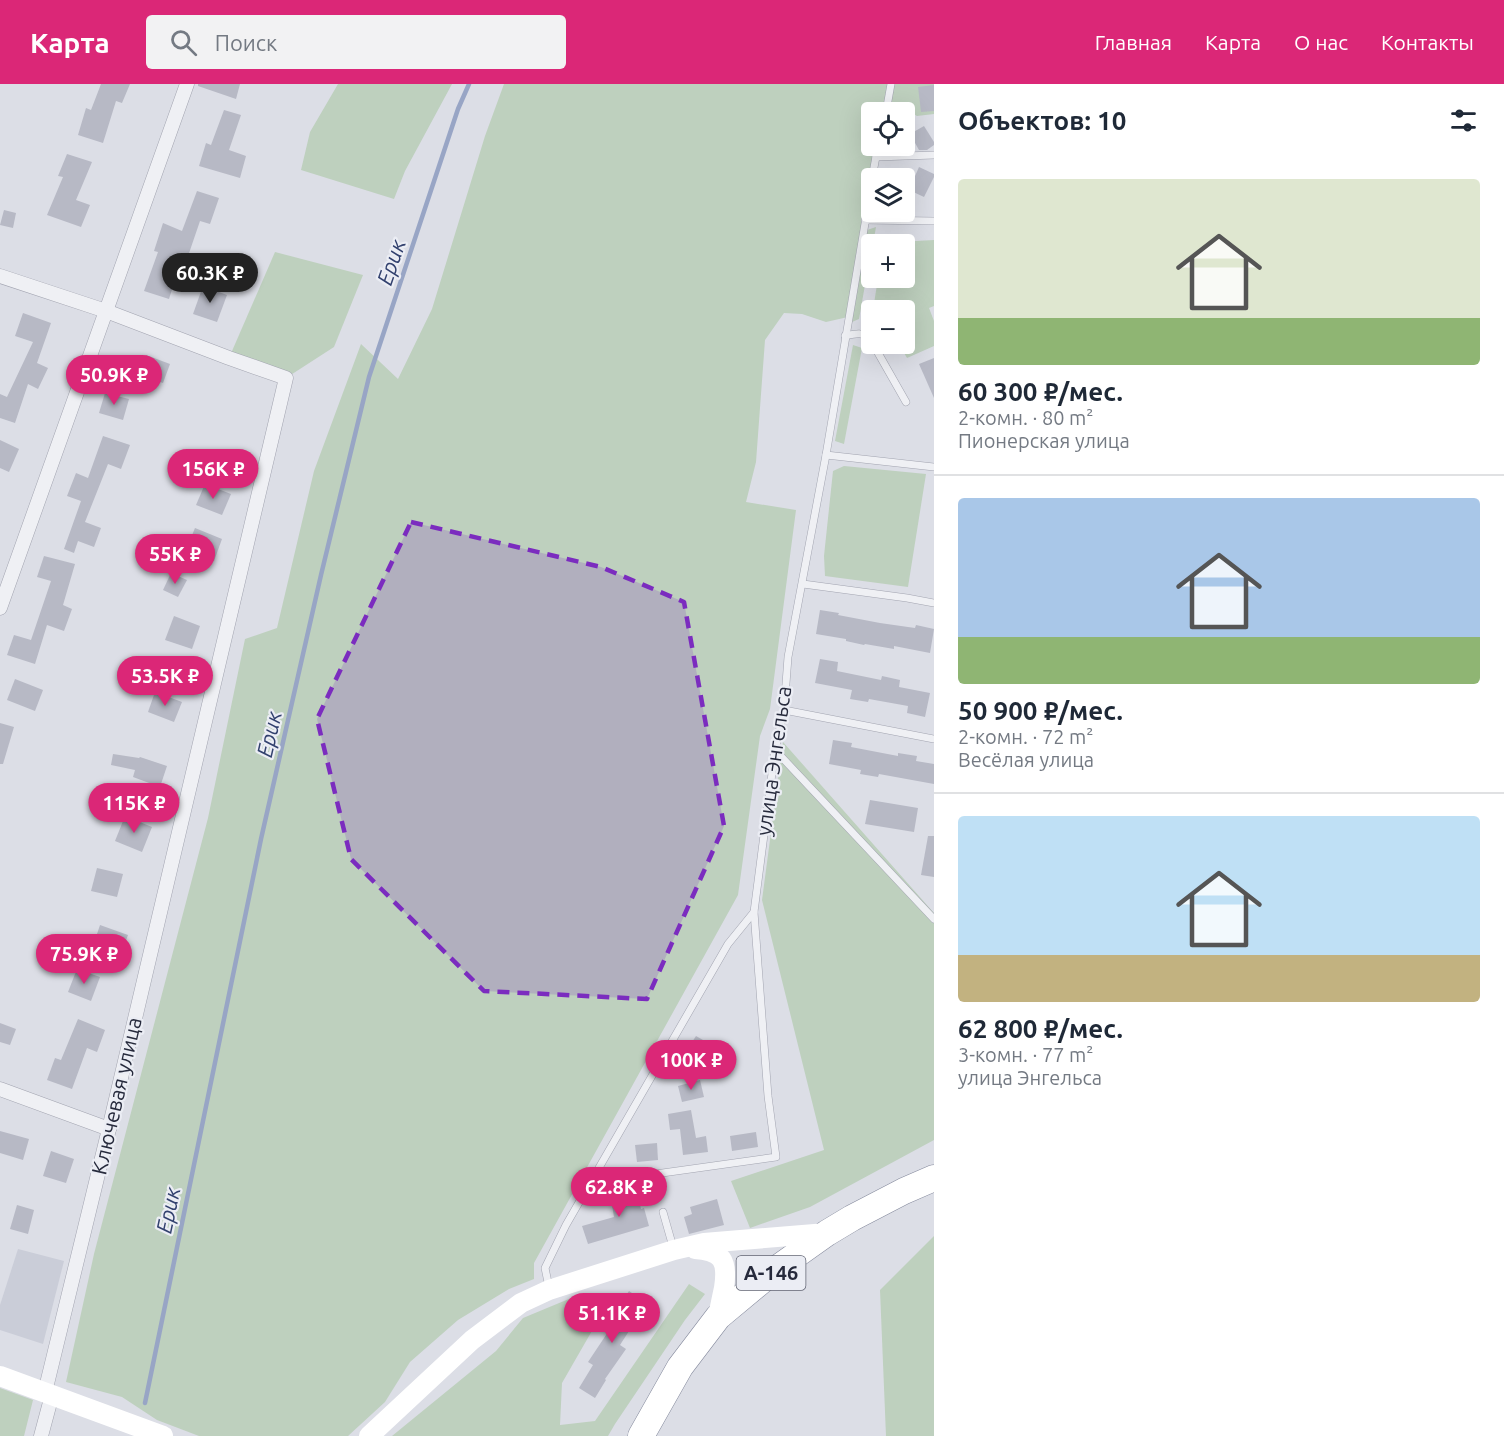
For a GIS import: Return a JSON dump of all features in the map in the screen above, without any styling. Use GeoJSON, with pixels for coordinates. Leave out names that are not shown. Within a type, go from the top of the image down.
{"type":"FeatureCollection","features":[{"type":"Feature","properties":{"kind":"highway","name":"А-146"},"geometry":{"type":"LineString","coordinates":[[641,1436],[680,1367],[718,1317],[771,1272],[827,1233],[894,1196],[934,1178]]}},
{"type":"Feature","properties":{"kind":"street"},"geometry":{"type":"LineString","coordinates":[[0,608],[187,84]]}},
{"type":"Feature","properties":{"kind":"street"},"geometry":{"type":"LineString","coordinates":[[0,276],[106,311]]}},
{"type":"Feature","properties":{"kind":"street","name":"Ключевая улица"},"geometry":{"type":"LineString","coordinates":[[41,1436],[109,1129],[286,378],[106,311]]}},
{"type":"Feature","properties":{"kind":"street"},"geometry":{"type":"LineString","coordinates":[[0,1089],[109,1129]]}},
{"type":"Feature","properties":{"kind":"street"},"geometry":{"type":"LineString","coordinates":[[369,1436],[472,1340],[521,1303],[549,1290],[704,1243],[827,1233]]}},
{"type":"Feature","properties":{"kind":"street"},"geometry":{"type":"LineString","coordinates":[[679,1249],[703,1250],[718,1255],[725,1264],[726,1274],[718,1317]]}},
{"type":"Feature","properties":{"kind":"street"},"geometry":{"type":"LineString","coordinates":[[0,1376],[163,1436]]}},
{"type":"Feature","properties":{"kind":"lane"},"geometry":{"type":"LineString","coordinates":[[888,102],[891,84]]}},
{"type":"Feature","properties":{"kind":"lane"},"geometry":{"type":"LineString","coordinates":[[876,158],[934,155]]}},
{"type":"Feature","properties":{"kind":"lane","name":"улица Энгельса"},"geometry":{"type":"LineString","coordinates":[[874,168],[876,158]]}},
{"type":"Feature","properties":{"kind":"lane"},"geometry":{"type":"LineString","coordinates":[[915,221],[934,221]]}},
{"type":"Feature","properties":{"kind":"lane","name":"улица Энгельса"},"geometry":{"type":"LineString","coordinates":[[591,1183],[776,1157],[768,1096],[754,912],[774,750],[784,710],[788,657],[826,455],[865,222]]}},
{"type":"Feature","properties":{"kind":"lane"},"geometry":{"type":"LineString","coordinates":[[845,336],[861,333]]}},
{"type":"Feature","properties":{"kind":"lane"},"geometry":{"type":"LineString","coordinates":[[879,354],[906,402]]}},
{"type":"Feature","properties":{"kind":"lane"},"geometry":{"type":"LineString","coordinates":[[826,455],[934,467]]}},
{"type":"Feature","properties":{"kind":"lane"},"geometry":{"type":"LineString","coordinates":[[802,584],[934,603]]}},
{"type":"Feature","properties":{"kind":"lane"},"geometry":{"type":"LineString","coordinates":[[784,710],[934,740]]}},
{"type":"Feature","properties":{"kind":"lane"},"geometry":{"type":"LineString","coordinates":[[774,750],[934,919]]}},
{"type":"Feature","properties":{"kind":"lane"},"geometry":{"type":"LineString","coordinates":[[549,1290],[545,1268],[566,1225],[728,944],[754,912]]}},
{"type":"Feature","properties":{"kind":"lane"},"geometry":{"type":"LineString","coordinates":[[663,1212],[679,1249]]}},
{"type":"Feature","properties":{"kind":"highlighted area"},"geometry":{"type":"Polygon","coordinates":[[[411,522],[601,567],[684,602],[724,826],[647,999],[484,991],[351,859],[317,719],[411,522]]]}},
{"type":"Feature","properties":{"kind":"shaded area"},"geometry":{"type":"Polygon","coordinates":[[[18,1249],[64,1261],[43,1344],[0,1330],[0,1305],[18,1249]]]}},
{"type":"Feature","properties":{"kind":"green space"},"geometry":{"type":"Polygon","coordinates":[[[338,84],[452,84],[405,171],[394,199],[301,170],[310,132],[338,84]]]}},
{"type":"Feature","properties":{"kind":"green space"},"geometry":{"type":"Polygon","coordinates":[[[504,84],[934,84],[934,114],[915,115],[915,102],[891,102],[889,100],[888,102],[861,102],[861,156],[876,156],[874,168],[861,168],[861,222],[865,222],[848,317],[826,322],[802,314],[784,313],[765,340],[756,462],[746,502],[796,510],[770,709],[760,736],[738,895],[534,1263],[534,1279],[509,1289],[458,1320],[410,1362],[385,1402],[348,1436],[199,1436],[157,1420],[122,1397],[66,1382],[94,1254],[208,818],[245,639],[277,628],[314,471],[361,344],[398,379],[432,309],[485,136],[504,84]]]}},
{"type":"Feature","properties":{"kind":"green space"},"geometry":{"type":"Polygon","coordinates":[[[876,227],[875,234],[866,234],[867,230],[876,227]]]}},
{"type":"Feature","properties":{"kind":"green space"},"geometry":{"type":"Polygon","coordinates":[[[934,240],[934,306],[929,308],[934,321],[934,346],[907,358],[905,354],[915,354],[915,300],[875,300],[876,288],[915,288],[915,241],[934,240]]]}},
{"type":"Feature","properties":{"kind":"green space"},"geometry":{"type":"Polygon","coordinates":[[[275,252],[363,275],[334,347],[286,378],[229,358],[275,252]]]}},
{"type":"Feature","properties":{"kind":"green space"},"geometry":{"type":"Polygon","coordinates":[[[861,267],[861,288],[864,288],[859,319],[852,322],[861,267]]]}},
{"type":"Feature","properties":{"kind":"green space"},"geometry":{"type":"Polygon","coordinates":[[[853,345],[861,348],[861,353],[844,444],[835,441],[853,345]]]}},
{"type":"Feature","properties":{"kind":"green space"},"geometry":{"type":"Polygon","coordinates":[[[844,466],[926,474],[908,587],[825,576],[824,556],[833,471],[844,466]]]}},
{"type":"Feature","properties":{"kind":"green space"},"geometry":{"type":"Polygon","coordinates":[[[783,742],[934,913],[934,1140],[810,1207],[750,1228],[731,1181],[824,1150],[762,900],[783,742]]]}},
{"type":"Feature","properties":{"kind":"green space"},"geometry":{"type":"Polygon","coordinates":[[[934,1236],[934,1436],[886,1436],[880,1290],[934,1236]]]}},
{"type":"Feature","properties":{"kind":"green space"},"geometry":{"type":"Polygon","coordinates":[[[689,1284],[705,1294],[685,1320],[608,1436],[392,1436],[496,1351],[523,1318],[576,1296],[612,1296],[562,1383],[560,1425],[595,1421],[689,1284]]]}},
{"type":"Feature","properties":{"kind":"green space"},"geometry":{"type":"Polygon","coordinates":[[[0,1388],[33,1400],[24,1436],[0,1436],[0,1388]]]}},
{"type":"Feature","properties":{"kind":"building"},"geometry":{"type":"Polygon","coordinates":[[[101,84],[130,84],[122,103],[116,101],[103,143],[78,135],[86,108],[91,110],[101,84]]]}},
{"type":"Feature","properties":{"kind":"building"},"geometry":{"type":"Polygon","coordinates":[[[198,84],[240,84],[236,99],[198,86],[198,84]]]}},
{"type":"Feature","properties":{"kind":"building"},"geometry":{"type":"Polygon","coordinates":[[[934,85],[934,111],[921,112],[918,87],[934,85]]]}},
{"type":"Feature","properties":{"kind":"building"},"geometry":{"type":"Polygon","coordinates":[[[224,110],[241,115],[229,150],[246,156],[240,178],[199,166],[206,143],[211,145],[224,110]]]}},
{"type":"Feature","properties":{"kind":"building"},"geometry":{"type":"Polygon","coordinates":[[[924,126],[934,145],[927,150],[919,150],[915,143],[915,131],[924,126]]]}},
{"type":"Feature","properties":{"kind":"building"},"geometry":{"type":"Polygon","coordinates":[[[67,154],[92,162],[76,200],[90,205],[81,227],[47,215],[63,177],[58,176],[67,154]]]}},
{"type":"Feature","properties":{"kind":"building"},"geometry":{"type":"Polygon","coordinates":[[[919,167],[934,174],[924,197],[915,193],[915,176],[919,167]]]}},
{"type":"Feature","properties":{"kind":"building"},"geometry":{"type":"Polygon","coordinates":[[[197,191],[219,198],[210,224],[200,221],[186,262],[181,261],[169,299],[144,291],[158,252],[154,251],[163,223],[182,231],[197,191]]]}},
{"type":"Feature","properties":{"kind":"building"},"geometry":{"type":"Polygon","coordinates":[[[4,210],[16,213],[13,228],[0,225],[4,210]]]}},
{"type":"Feature","properties":{"kind":"building"},"geometry":{"type":"Polygon","coordinates":[[[203,286],[227,295],[217,322],[193,314],[203,286]]]}},
{"type":"Feature","properties":{"kind":"building"},"geometry":{"type":"Polygon","coordinates":[[[23,313],[51,323],[37,363],[48,368],[38,389],[28,384],[15,423],[0,418],[0,394],[7,397],[33,342],[15,336],[23,313]]]}},
{"type":"Feature","properties":{"kind":"building"},"geometry":{"type":"Polygon","coordinates":[[[146,355],[170,364],[163,383],[139,374],[146,355]]]}},
{"type":"Feature","properties":{"kind":"building"},"geometry":{"type":"Polygon","coordinates":[[[934,358],[934,398],[919,364],[934,358]]]}},
{"type":"Feature","properties":{"kind":"building"},"geometry":{"type":"Polygon","coordinates":[[[105,393],[129,399],[123,420],[99,413],[105,393]]]}},
{"type":"Feature","properties":{"kind":"building"},"geometry":{"type":"Polygon","coordinates":[[[103,436],[130,445],[121,469],[108,464],[85,522],[101,528],[94,547],[78,541],[74,553],[64,549],[81,501],[67,496],[76,473],[88,478],[103,436]]]}},
{"type":"Feature","properties":{"kind":"building"},"geometry":{"type":"Polygon","coordinates":[[[0,440],[19,449],[9,472],[0,468],[0,440]]]}},
{"type":"Feature","properties":{"kind":"building"},"geometry":{"type":"Polygon","coordinates":[[[205,484],[231,494],[222,515],[196,505],[205,484]]]}},
{"type":"Feature","properties":{"kind":"building"},"geometry":{"type":"Polygon","coordinates":[[[195,528],[222,539],[214,561],[186,550],[195,528]]]}},
{"type":"Feature","properties":{"kind":"building"},"geometry":{"type":"Polygon","coordinates":[[[44,556],[75,564],[63,605],[72,609],[64,631],[47,625],[35,664],[7,655],[14,635],[31,640],[51,581],[37,577],[44,556]]]}},
{"type":"Feature","properties":{"kind":"building"},"geometry":{"type":"Polygon","coordinates":[[[171,573],[187,580],[178,597],[163,590],[171,573]]]}},
{"type":"Feature","properties":{"kind":"building"},"geometry":{"type":"Polygon","coordinates":[[[820,610],[880,623],[915,628],[916,625],[934,629],[930,653],[894,646],[894,649],[864,645],[846,641],[846,639],[816,634],[820,610]]]}},
{"type":"Feature","properties":{"kind":"building"},"geometry":{"type":"Polygon","coordinates":[[[174,616],[200,626],[192,649],[165,640],[174,616]]]}},
{"type":"Feature","properties":{"kind":"building"},"geometry":{"type":"Polygon","coordinates":[[[820,659],[838,662],[837,671],[881,680],[882,676],[900,680],[899,687],[930,693],[925,717],[907,713],[908,706],[869,699],[868,702],[850,699],[852,690],[815,683],[820,659]]]}},
{"type":"Feature","properties":{"kind":"building"},"geometry":{"type":"Polygon","coordinates":[[[15,679],[43,690],[35,711],[7,700],[15,679]]]}},
{"type":"Feature","properties":{"kind":"building"},"geometry":{"type":"Polygon","coordinates":[[[155,692],[182,702],[174,722],[148,712],[155,692]]]}},
{"type":"Feature","properties":{"kind":"building"},"geometry":{"type":"Polygon","coordinates":[[[0,723],[14,727],[3,764],[0,764],[0,723]]]}},
{"type":"Feature","properties":{"kind":"building"},"geometry":{"type":"Polygon","coordinates":[[[833,740],[852,743],[851,747],[898,756],[898,753],[917,756],[916,761],[934,764],[934,784],[879,774],[878,777],[860,774],[861,770],[829,764],[833,740]]]}},
{"type":"Feature","properties":{"kind":"building"},"geometry":{"type":"Polygon","coordinates":[[[113,754],[140,757],[167,766],[160,787],[133,777],[135,770],[111,765],[113,754]]]}},
{"type":"Feature","properties":{"kind":"building"},"geometry":{"type":"Polygon","coordinates":[[[870,800],[918,808],[914,832],[865,824],[870,800]]]}},
{"type":"Feature","properties":{"kind":"building"},"geometry":{"type":"Polygon","coordinates":[[[125,816],[152,827],[142,852],[115,841],[125,816]]]}},
{"type":"Feature","properties":{"kind":"building"},"geometry":{"type":"Polygon","coordinates":[[[928,836],[934,836],[934,877],[921,875],[928,836]]]}},
{"type":"Feature","properties":{"kind":"building"},"geometry":{"type":"Polygon","coordinates":[[[97,868],[123,874],[117,897],[91,891],[97,868]]]}},
{"type":"Feature","properties":{"kind":"building"},"geometry":{"type":"Polygon","coordinates":[[[100,925],[128,935],[119,959],[92,949],[100,925]]]}},
{"type":"Feature","properties":{"kind":"building"},"geometry":{"type":"Polygon","coordinates":[[[77,969],[100,977],[91,1001],[68,992],[77,969]]]}},
{"type":"Feature","properties":{"kind":"building"},"geometry":{"type":"Polygon","coordinates":[[[78,1019],[105,1030],[97,1052],[87,1048],[72,1089],[47,1080],[55,1058],[61,1060],[78,1019]]]}},
{"type":"Feature","properties":{"kind":"building"},"geometry":{"type":"Polygon","coordinates":[[[0,1023],[16,1029],[10,1045],[0,1042],[0,1023]]]}},
{"type":"Feature","properties":{"kind":"building"},"geometry":{"type":"Polygon","coordinates":[[[696,1036],[710,1044],[698,1064],[683,1056],[696,1036]]]}},
{"type":"Feature","properties":{"kind":"building"},"geometry":{"type":"Polygon","coordinates":[[[700,1080],[704,1097],[682,1102],[678,1086],[700,1080]]]}},
{"type":"Feature","properties":{"kind":"building"},"geometry":{"type":"Polygon","coordinates":[[[691,1110],[696,1138],[706,1136],[708,1152],[683,1155],[680,1129],[670,1130],[668,1114],[691,1110]]]}},
{"type":"Feature","properties":{"kind":"building"},"geometry":{"type":"Polygon","coordinates":[[[0,1131],[29,1139],[23,1160],[0,1153],[0,1131]]]}},
{"type":"Feature","properties":{"kind":"building"},"geometry":{"type":"Polygon","coordinates":[[[756,1132],[758,1147],[732,1151],[730,1136],[756,1132]]]}},
{"type":"Feature","properties":{"kind":"building"},"geometry":{"type":"Polygon","coordinates":[[[657,1143],[658,1160],[637,1162],[635,1145],[657,1143]]]}},
{"type":"Feature","properties":{"kind":"building"},"geometry":{"type":"Polygon","coordinates":[[[51,1151],[74,1159],[66,1183],[43,1176],[51,1151]]]}},
{"type":"Feature","properties":{"kind":"building"},"geometry":{"type":"Polygon","coordinates":[[[636,1187],[641,1209],[644,1208],[649,1226],[588,1244],[582,1226],[614,1217],[610,1193],[636,1187]]]}},
{"type":"Feature","properties":{"kind":"building"},"geometry":{"type":"Polygon","coordinates":[[[717,1199],[724,1225],[689,1234],[684,1217],[692,1214],[690,1207],[717,1199]]]}},
{"type":"Feature","properties":{"kind":"building"},"geometry":{"type":"Polygon","coordinates":[[[17,1205],[34,1210],[28,1234],[10,1229],[17,1205]]]}},
{"type":"Feature","properties":{"kind":"building"},"geometry":{"type":"Polygon","coordinates":[[[629,1291],[647,1303],[620,1345],[626,1349],[595,1398],[579,1388],[593,1365],[588,1362],[612,1326],[607,1323],[629,1291]]]}},
{"type":"Feature","properties":{"kind":"waterway","name":"Ерик"},"geometry":{"type":"LineString","coordinates":[[145,1403],[261,839],[369,377],[458,109],[469,84]]}}]}
